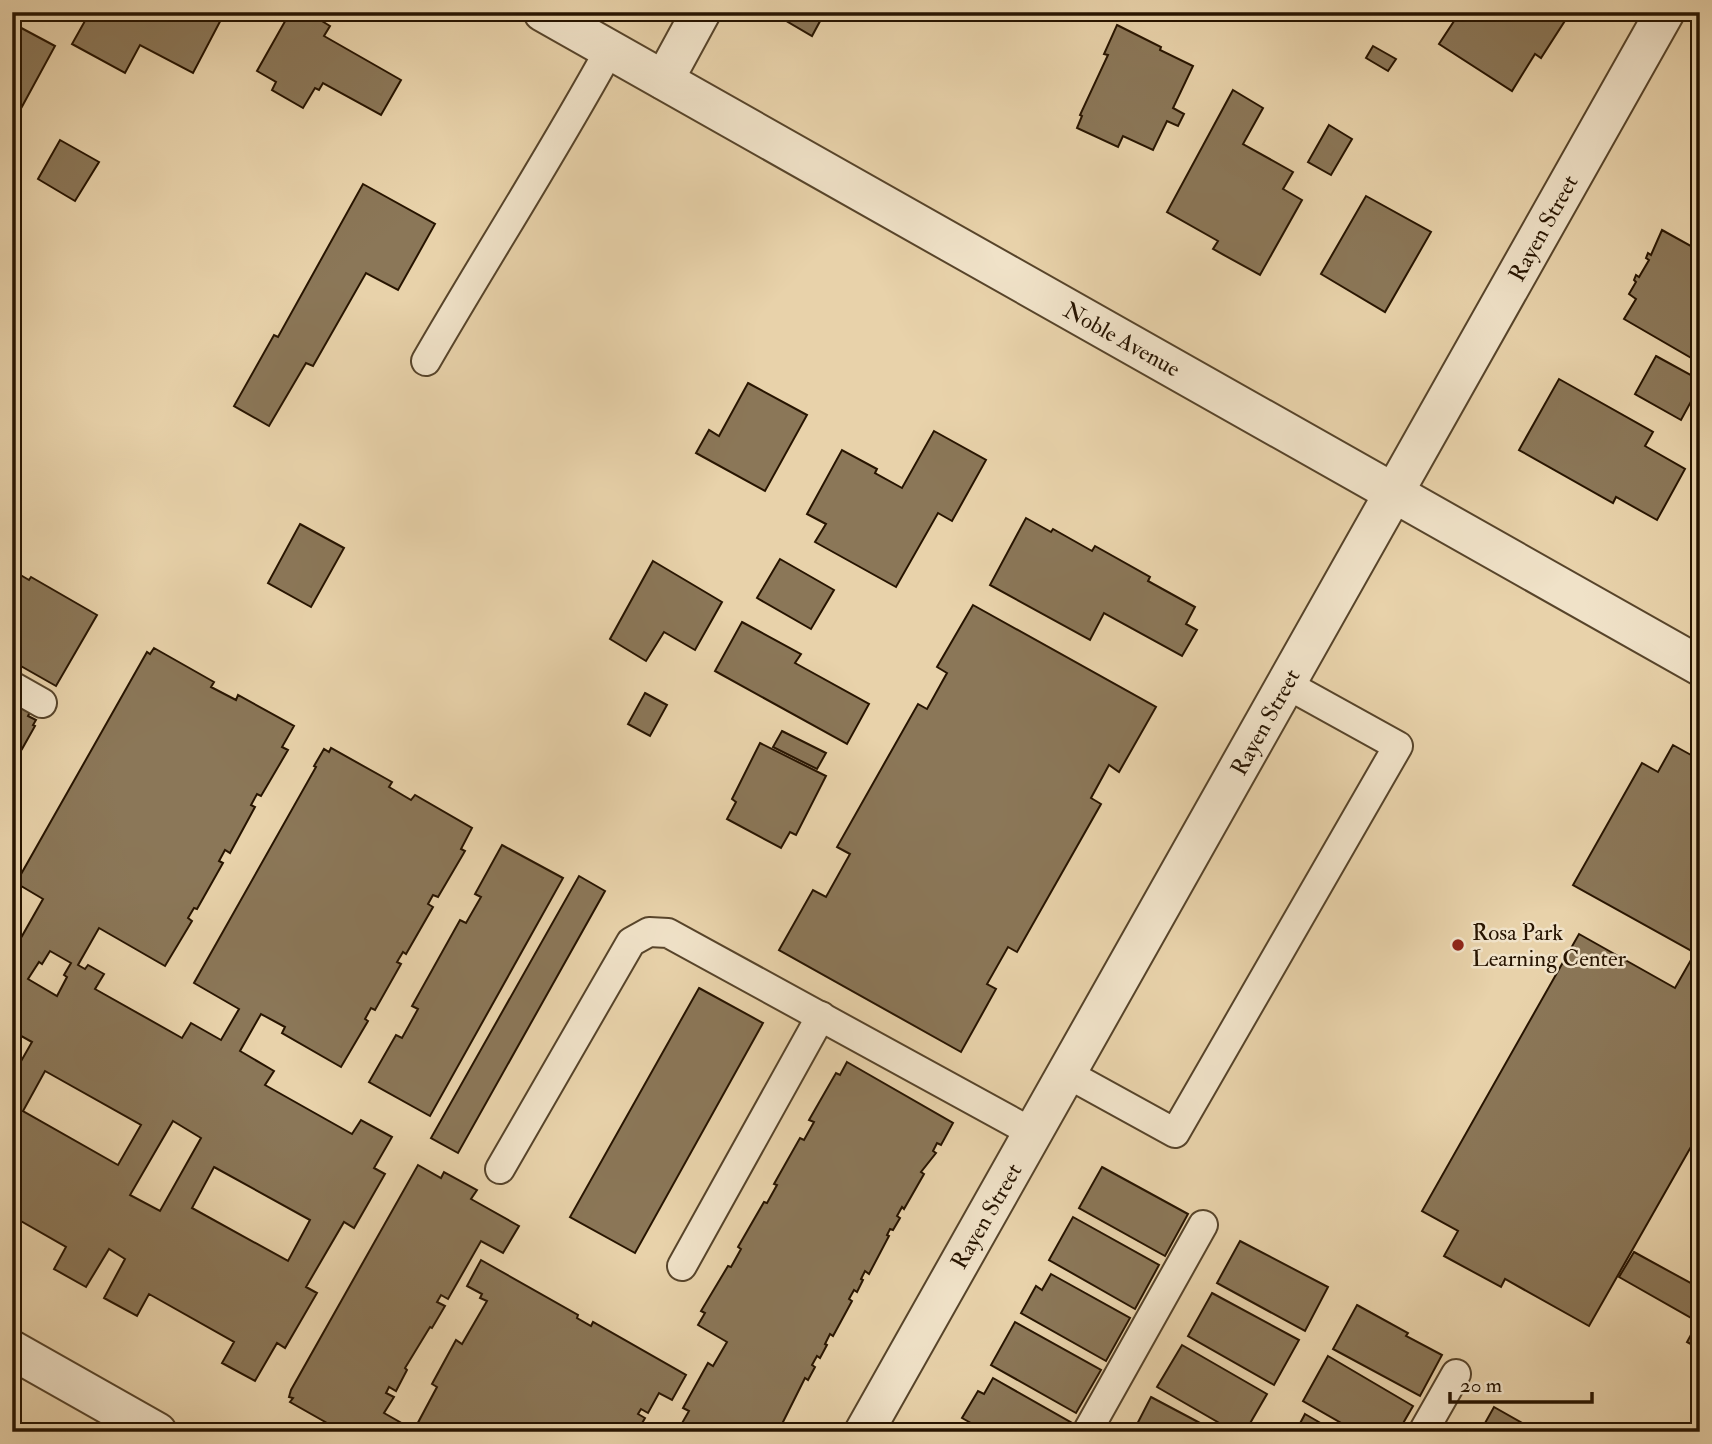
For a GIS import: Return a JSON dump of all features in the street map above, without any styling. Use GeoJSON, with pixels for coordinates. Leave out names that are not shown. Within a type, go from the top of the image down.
{"type":"FeatureCollection","features":[{"type":"Feature","properties":{"kind":"street","name":"Noble Avenue"},"geometry":{"type":"LineString","coordinates":[[543,12],[1700,666]]}},
{"type":"Feature","properties":{"kind":"street"},"geometry":{"type":"LineString","coordinates":[[664,80],[701,12]]}},
{"type":"Feature","properties":{"kind":"street","name":"Rayen Street"},"geometry":{"type":"LineString","coordinates":[[864,1432],[1665,12]]}},
{"type":"Feature","properties":{"kind":"street"},"geometry":{"type":"LineString","coordinates":[[12,1350],[157,1432]]}},
{"type":"Feature","properties":{"kind":"lane"},"geometry":{"type":"LineString","coordinates":[[426,361],[477,272],[573,117],[610,49]]}},
{"type":"Feature","properties":{"kind":"lane"},"geometry":{"type":"LineString","coordinates":[[1066,1073],[1175,1133],[1398,746],[1286,684]]}},
{"type":"Feature","properties":{"kind":"lane"},"geometry":{"type":"LineString","coordinates":[[12,686],[42,703]]}},
{"type":"Feature","properties":{"kind":"lane"},"geometry":{"type":"LineString","coordinates":[[500,1169],[631,942],[649,932],[668,933],[1033,1132]]}},
{"type":"Feature","properties":{"kind":"lane"},"geometry":{"type":"LineString","coordinates":[[682,1266],[821,1016]]}},
{"type":"Feature","properties":{"kind":"lane"},"geometry":{"type":"LineString","coordinates":[[1087,1432],[1203,1225]]}},
{"type":"Feature","properties":{"kind":"lane"},"geometry":{"type":"LineString","coordinates":[[1423,1432],[1456,1374]]}},
{"type":"Feature","properties":{"kind":"building"},"geometry":{"type":"Polygon","coordinates":[[[90,12],[225,12],[193,73],[140,45],[125,73],[72,44],[90,12]]]}},
{"type":"Feature","properties":{"kind":"building"},"geometry":{"type":"Polygon","coordinates":[[[300,12],[307,12],[330,26],[324,36],[401,80],[381,115],[323,83],[319,90],[315,88],[303,108],[272,90],[276,82],[257,71],[288,16],[296,20],[300,12]]]}},
{"type":"Feature","properties":{"kind":"building"},"geometry":{"type":"Polygon","coordinates":[[[771,12],[825,12],[812,36],[771,12]]]}},
{"type":"Feature","properties":{"kind":"building"},"geometry":{"type":"Polygon","coordinates":[[[1460,12],[1561,12],[1568,16],[1541,58],[1535,54],[1512,91],[1439,44],[1460,12]]]}},
{"type":"Feature","properties":{"kind":"building"},"geometry":{"type":"Polygon","coordinates":[[[12,23],[55,46],[12,125],[12,23]]]}},
{"type":"Feature","properties":{"kind":"building"},"geometry":{"type":"Polygon","coordinates":[[[1117,25],[1193,66],[1173,108],[1184,114],[1178,126],[1167,121],[1153,150],[1123,136],[1118,147],[1077,128],[1082,116],[1080,115],[1108,55],[1104,54],[1117,25]]]}},
{"type":"Feature","properties":{"kind":"building"},"geometry":{"type":"Polygon","coordinates":[[[1373,46],[1396,59],[1388,71],[1366,58],[1373,46]]]}},
{"type":"Feature","properties":{"kind":"building"},"geometry":{"type":"Polygon","coordinates":[[[1233,90],[1263,108],[1243,144],[1293,172],[1283,189],[1302,200],[1260,275],[1213,249],[1218,241],[1167,212],[1233,90]]]}},
{"type":"Feature","properties":{"kind":"building"},"geometry":{"type":"Polygon","coordinates":[[[1329,125],[1352,139],[1331,175],[1308,162],[1329,125]]]}},
{"type":"Feature","properties":{"kind":"building"},"geometry":{"type":"Polygon","coordinates":[[[60,140],[99,162],[75,201],[38,179],[60,140]]]}},
{"type":"Feature","properties":{"kind":"building"},"geometry":{"type":"Polygon","coordinates":[[[363,184],[435,224],[398,290],[366,273],[313,366],[306,363],[269,426],[234,406],[274,335],[278,337],[363,184]]]}},
{"type":"Feature","properties":{"kind":"building"},"geometry":{"type":"Polygon","coordinates":[[[1366,196],[1431,232],[1385,312],[1321,274],[1366,196]]]}},
{"type":"Feature","properties":{"kind":"building"},"geometry":{"type":"Polygon","coordinates":[[[1662,230],[1700,251],[1700,363],[1624,319],[1636,299],[1629,294],[1636,282],[1636,275],[1639,277],[1649,260],[1646,258],[1648,253],[1651,255],[1662,230]]]}},
{"type":"Feature","properties":{"kind":"building"},"geometry":{"type":"Polygon","coordinates":[[[1656,356],[1700,380],[1700,385],[1681,420],[1635,394],[1656,356]]]}},
{"type":"Feature","properties":{"kind":"building"},"geometry":{"type":"Polygon","coordinates":[[[1559,379],[1653,432],[1645,446],[1685,469],[1657,520],[1616,497],[1613,503],[1519,450],[1559,379]]]}},
{"type":"Feature","properties":{"kind":"building"},"geometry":{"type":"Polygon","coordinates":[[[748,383],[807,415],[765,491],[696,453],[709,430],[719,436],[748,383]]]}},
{"type":"Feature","properties":{"kind":"building"},"geometry":{"type":"Polygon","coordinates":[[[934,431],[986,460],[952,521],[938,513],[896,587],[815,542],[826,524],[807,514],[842,450],[877,469],[875,473],[902,488],[934,431]]]}},
{"type":"Feature","properties":{"kind":"building"},"geometry":{"type":"Polygon","coordinates":[[[1026,518],[1051,532],[1053,529],[1092,551],[1095,546],[1150,577],[1148,581],[1195,607],[1186,624],[1197,630],[1182,656],[1104,613],[1090,640],[990,585],[1026,518]]]}},
{"type":"Feature","properties":{"kind":"building"},"geometry":{"type":"Polygon","coordinates":[[[300,524],[344,548],[311,607],[268,583],[300,524]]]}},
{"type":"Feature","properties":{"kind":"building"},"geometry":{"type":"Polygon","coordinates":[[[780,559],[834,590],[811,629],[757,598],[780,559]]]}},
{"type":"Feature","properties":{"kind":"building"},"geometry":{"type":"Polygon","coordinates":[[[653,561],[722,602],[695,650],[664,632],[646,661],[610,639],[653,561]]]}},
{"type":"Feature","properties":{"kind":"building"},"geometry":{"type":"Polygon","coordinates":[[[12,570],[29,580],[31,577],[97,615],[56,686],[12,661],[12,570]]]}},
{"type":"Feature","properties":{"kind":"building"},"geometry":{"type":"Polygon","coordinates":[[[973,605],[1156,707],[1119,772],[1109,765],[1091,798],[1101,804],[1017,952],[1008,947],[987,984],[996,989],[961,1052],[779,950],[813,890],[826,897],[850,854],[837,847],[918,704],[927,709],[947,673],[937,667],[973,605]]]}},
{"type":"Feature","properties":{"kind":"building"},"geometry":{"type":"Polygon","coordinates":[[[742,622],[801,654],[795,663],[869,704],[847,744],[715,671],[742,622]]]}},
{"type":"Feature","properties":{"kind":"building"},"geometry":{"type":"Polygon","coordinates":[[[154,648],[214,682],[211,687],[236,700],[238,695],[294,726],[282,747],[288,750],[261,796],[257,794],[251,805],[255,807],[230,853],[225,850],[219,861],[223,863],[197,909],[194,908],[188,918],[192,921],[165,966],[99,928],[78,965],[85,969],[88,965],[104,974],[95,989],[182,1038],[191,1023],[221,1040],[239,1009],[194,983],[324,749],[329,752],[331,748],[392,782],[389,787],[411,800],[415,795],[472,828],[461,849],[465,851],[438,897],[433,895],[428,904],[433,907],[406,954],[403,952],[397,962],[401,964],[375,1010],[371,1008],[365,1019],[368,1021],[341,1067],[282,1033],[285,1027],[261,1014],[240,1051],[274,1071],[265,1085],[352,1134],[361,1120],[392,1137],[374,1168],[385,1174],[354,1228],[344,1222],[306,1287],[317,1293],[285,1348],[277,1343],[255,1381],[222,1363],[234,1342],[149,1294],[137,1316],[104,1298],[125,1259],[109,1249],[86,1287],[54,1269],[66,1247],[12,1216],[12,1077],[32,1042],[12,1031],[12,941],[14,942],[19,933],[22,936],[43,899],[16,883],[147,652],[150,654],[154,648]],[[50,951],[42,964],[39,962],[28,979],[57,996],[71,963],[50,951]],[[45,1071],[23,1111],[118,1165],[141,1125],[45,1071]],[[173,1121],[130,1195],[160,1211],[201,1138],[173,1121]],[[214,1167],[192,1208],[288,1261],[310,1220],[214,1167]]]}},
{"type":"Feature","properties":{"kind":"building"},"geometry":{"type":"Polygon","coordinates":[[[645,693],[667,705],[650,736],[628,724],[645,693]]]}},
{"type":"Feature","properties":{"kind":"building"},"geometry":{"type":"Polygon","coordinates":[[[12,702],[30,712],[28,716],[36,720],[22,749],[19,747],[12,758],[12,702]]]}},
{"type":"Feature","properties":{"kind":"building"},"geometry":{"type":"Polygon","coordinates":[[[782,731],[826,753],[817,769],[773,747],[782,731]]]}},
{"type":"Feature","properties":{"kind":"building"},"geometry":{"type":"Polygon","coordinates":[[[760,743],[826,776],[796,835],[790,832],[781,848],[727,819],[736,802],[732,799],[760,743]]]}},
{"type":"Feature","properties":{"kind":"building"},"geometry":{"type":"Polygon","coordinates":[[[1673,745],[1700,760],[1700,988],[1694,999],[1700,1002],[1700,1131],[1589,1326],[1505,1279],[1501,1287],[1444,1256],[1458,1231],[1422,1211],[1579,934],[1675,988],[1695,953],[1573,885],[1642,763],[1658,772],[1673,745]]]}},
{"type":"Feature","properties":{"kind":"building"},"geometry":{"type":"Polygon","coordinates":[[[502,845],[563,878],[430,1116],[369,1082],[396,1035],[402,1038],[418,1009],[412,1006],[460,920],[466,923],[481,897],[475,894],[502,845]]]}},
{"type":"Feature","properties":{"kind":"building"},"geometry":{"type":"Polygon","coordinates":[[[579,876],[605,891],[458,1153],[431,1138],[579,876]]]}},
{"type":"Feature","properties":{"kind":"building"},"geometry":{"type":"Polygon","coordinates":[[[699,988],[763,1023],[635,1253],[570,1217],[699,988]]]}},
{"type":"Feature","properties":{"kind":"building"},"geometry":{"type":"Polygon","coordinates":[[[847,1062],[953,1123],[941,1145],[937,1143],[933,1151],[936,1153],[921,1172],[924,1174],[904,1209],[902,1207],[897,1216],[900,1218],[893,1230],[890,1229],[869,1274],[865,1271],[857,1292],[854,1290],[849,1299],[852,1301],[833,1336],[830,1334],[820,1358],[817,1356],[812,1365],[815,1367],[808,1380],[805,1378],[778,1432],[677,1432],[689,1411],[683,1408],[708,1363],[713,1366],[727,1342],[698,1325],[705,1313],[701,1311],[728,1266],[731,1267],[741,1249],[738,1247],[764,1202],[767,1203],[777,1185],[774,1184],[800,1138],[804,1140],[814,1122],[809,1120],[836,1073],[840,1075],[847,1062]]]}},
{"type":"Feature","properties":{"kind":"building"},"geometry":{"type":"Polygon","coordinates":[[[418,1165],[441,1178],[444,1172],[477,1190],[471,1199],[519,1226],[503,1253],[481,1241],[448,1299],[441,1295],[437,1302],[445,1306],[405,1368],[407,1370],[396,1391],[389,1387],[386,1393],[394,1397],[384,1413],[414,1430],[437,1387],[432,1384],[456,1340],[462,1344],[487,1301],[480,1298],[482,1294],[467,1286],[481,1260],[578,1315],[577,1318],[591,1326],[593,1322],[686,1375],[672,1400],[659,1393],[648,1413],[641,1409],[638,1414],[645,1418],[637,1432],[343,1432],[290,1402],[293,1398],[289,1397],[291,1390],[418,1165]]]}},
{"type":"Feature","properties":{"kind":"building"},"geometry":{"type":"Polygon","coordinates":[[[1102,1167],[1188,1214],[1165,1256],[1079,1208],[1102,1167]]]}},
{"type":"Feature","properties":{"kind":"building"},"geometry":{"type":"Polygon","coordinates":[[[1073,1217],[1159,1265],[1135,1309],[1049,1260],[1073,1217]]]}},
{"type":"Feature","properties":{"kind":"building"},"geometry":{"type":"Polygon","coordinates":[[[1240,1241],[1328,1287],[1305,1331],[1217,1283],[1240,1241]]]}},
{"type":"Feature","properties":{"kind":"building"},"geometry":{"type":"Polygon","coordinates":[[[1634,1252],[1696,1286],[1700,1280],[1700,1349],[1687,1342],[1698,1322],[1619,1277],[1634,1252]]]}},
{"type":"Feature","properties":{"kind":"building"},"geometry":{"type":"Polygon","coordinates":[[[1051,1274],[1130,1318],[1106,1361],[1021,1313],[1036,1286],[1042,1290],[1051,1274]]]}},
{"type":"Feature","properties":{"kind":"building"},"geometry":{"type":"Polygon","coordinates":[[[1212,1293],[1299,1340],[1274,1385],[1188,1336],[1212,1293]]]}},
{"type":"Feature","properties":{"kind":"building"},"geometry":{"type":"Polygon","coordinates":[[[1357,1305],[1442,1355],[1420,1396],[1333,1349],[1357,1305]]]}},
{"type":"Feature","properties":{"kind":"building"},"geometry":{"type":"Polygon","coordinates":[[[1015,1322],[1101,1370],[1076,1413],[991,1365],[1015,1322]]]}},
{"type":"Feature","properties":{"kind":"building"},"geometry":{"type":"Polygon","coordinates":[[[1182,1345],[1267,1394],[1245,1432],[1235,1432],[1157,1387],[1182,1345]]]}},
{"type":"Feature","properties":{"kind":"building"},"geometry":{"type":"Polygon","coordinates":[[[1328,1356],[1413,1406],[1398,1432],[1357,1432],[1303,1401],[1328,1356]]]}},
{"type":"Feature","properties":{"kind":"building"},"geometry":{"type":"Polygon","coordinates":[[[993,1378],[1072,1423],[1067,1432],[987,1432],[962,1418],[978,1391],[984,1394],[993,1378]]]}},
{"type":"Feature","properties":{"kind":"building"},"geometry":{"type":"Polygon","coordinates":[[[1151,1397],[1217,1432],[1133,1432],[1151,1397]]]}},
{"type":"Feature","properties":{"kind":"building"},"geometry":{"type":"Polygon","coordinates":[[[1494,1407],[1538,1432],[1480,1432],[1494,1407]]]}},
{"type":"Feature","properties":{"kind":"building"},"geometry":{"type":"Polygon","coordinates":[[[1305,1414],[1336,1432],[1286,1432],[1289,1427],[1296,1431],[1305,1414]]]}},
{"type":"Feature","properties":{"kind":"place","name":"Rosa Park Learning Center"},"geometry":{"type":"Point","coordinates":[1458,945]}}]}
